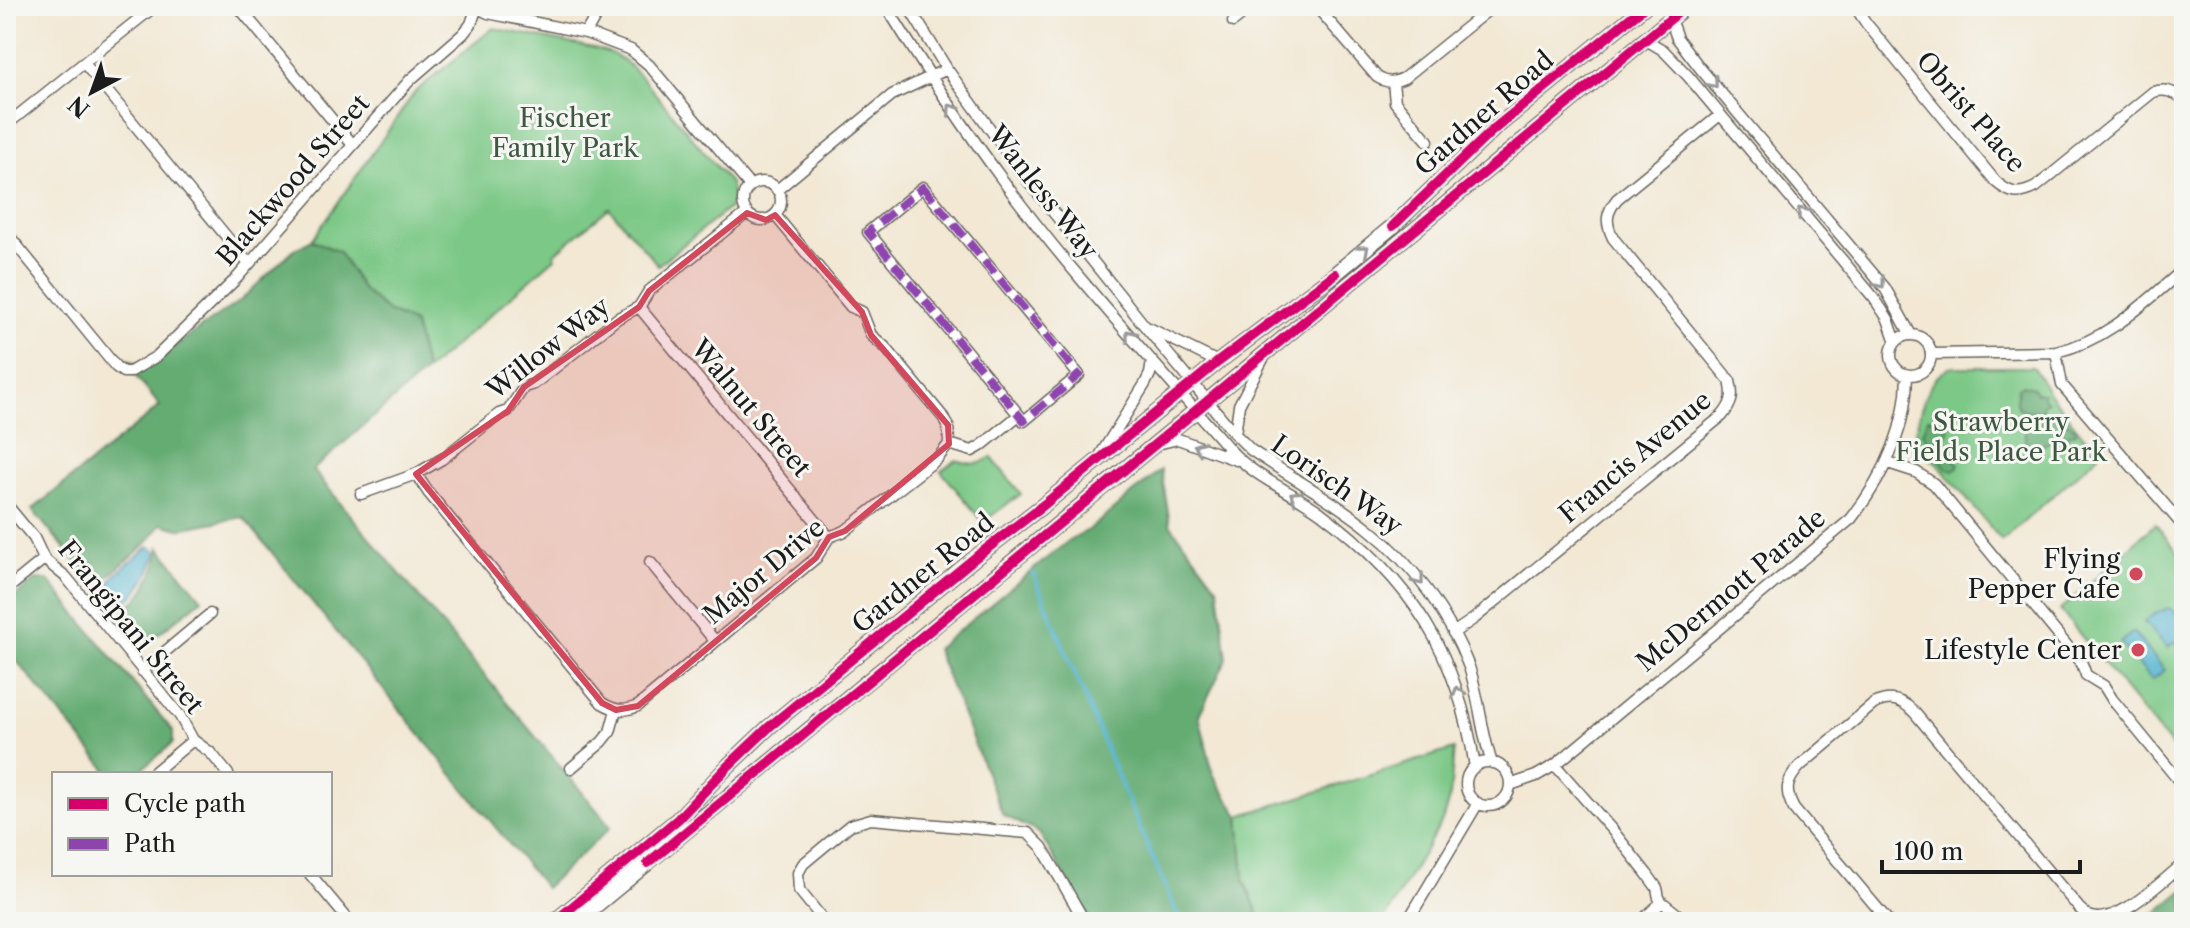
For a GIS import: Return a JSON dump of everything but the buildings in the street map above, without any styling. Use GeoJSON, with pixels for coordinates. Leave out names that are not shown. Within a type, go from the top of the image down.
{"type":"FeatureCollection","features":[{"type":"Feature","properties":{"kind":"street"},"geometry":{"type":"LineString","coordinates":[[6,125],[155,6]]}},
{"type":"Feature","properties":{"kind":"street"},"geometry":{"type":"LineString","coordinates":[[238,6],[353,145]]}},
{"type":"Feature","properties":{"kind":"street"},"geometry":{"type":"LineString","coordinates":[[586,33],[601,6]]}},
{"type":"Feature","properties":{"kind":"street","name":"Wanless Way"},"geometry":{"type":"LineString","coordinates":[[886,6],[930,77],[1004,183],[1152,361],[1187,389]]}},
{"type":"Feature","properties":{"kind":"street","name":"Wanless Way"},"geometry":{"type":"LineString","coordinates":[[908,6],[947,69],[1021,172],[1144,325],[1187,389]]}},
{"type":"Feature","properties":{"kind":"street"},"geometry":{"type":"LineString","coordinates":[[1233,22],[1253,6]]}},
{"type":"Feature","properties":{"kind":"street"},"geometry":{"type":"LineString","coordinates":[[1316,6],[1377,77],[1386,82],[1404,78],[1493,6]]}},
{"type":"Feature","properties":{"kind":"street","name":"Gardner Road"},"geometry":{"type":"LineString","coordinates":[[554,922],[678,819],[769,727],[1218,362],[1393,226],[1494,129],[1645,6]]}},
{"type":"Feature","properties":{"kind":"street","name":"Gardner Road"},"geometry":{"type":"LineString","coordinates":[[576,922],[1686,6]]}},
{"type":"Feature","properties":{"kind":"street","name":"Obrist Place"},"geometry":{"type":"LineString","coordinates":[[1861,6],[1860,14],[1866,23],[1996,182],[2006,190],[2026,193],[2036,187],[2153,92],[2162,89],[2172,91],[2184,99]]}},
{"type":"Feature","properties":{"kind":"street"},"geometry":{"type":"LineString","coordinates":[[476,7],[488,13],[586,33],[631,50],[649,65],[750,186]]}},
{"type":"Feature","properties":{"kind":"street","name":"Blackwood Street"},"geometry":{"type":"LineString","coordinates":[[6,232],[116,367],[130,372],[157,356],[249,264],[410,80],[463,34],[471,24],[476,7]]}},
{"type":"Feature","properties":{"kind":"street"},"geometry":{"type":"LineString","coordinates":[[1670,19],[1677,38],[1700,68],[1885,288],[1911,335]]}},
{"type":"Feature","properties":{"kind":"street"},"geometry":{"type":"LineString","coordinates":[[1646,40],[1663,50],[1688,76],[1874,298],[1888,319],[1896,342],[1891,354],[1896,367],[1907,375],[1923,372],[1931,361],[1924,339],[1911,335],[1896,342]]}},
{"type":"Feature","properties":{"kind":"street"},"geometry":{"type":"LineString","coordinates":[[84,63],[249,264]]}},
{"type":"Feature","properties":{"kind":"street"},"geometry":{"type":"LineString","coordinates":[[777,190],[892,95],[947,69]]}},
{"type":"Feature","properties":{"kind":"street"},"geometry":{"type":"LineString","coordinates":[[1393,82],[1395,102],[1428,141]]}},
{"type":"Feature","properties":{"kind":"street","name":"Francis Avenue"},"geometry":{"type":"LineString","coordinates":[[1453,633],[1722,416],[1731,405],[1734,394],[1730,381],[1613,238],[1606,217],[1617,199],[1720,115]]}},
{"type":"Feature","properties":{"kind":"street"},"geometry":{"type":"LineString","coordinates":[[761,182],[777,190],[781,206],[775,215],[760,220],[747,213],[744,196],[750,186],[761,182]]}},
{"type":"Feature","properties":{"kind":"street"},"geometry":{"type":"LineString","coordinates":[[923,187],[1079,375],[1024,421],[1019,415],[868,232],[923,187]]}},
{"type":"Feature","properties":{"kind":"street","name":"Willow Way"},"geometry":{"type":"LineString","coordinates":[[361,494],[416,474],[442,459],[499,414],[508,411],[524,387],[534,384],[618,318],[639,307],[649,291],[747,213]]}},
{"type":"Feature","properties":{"kind":"street"},"geometry":{"type":"LineString","coordinates":[[775,215],[851,307],[862,312],[871,335],[886,348],[943,417],[948,425],[949,444],[972,451],[1019,415]]}},
{"type":"Feature","properties":{"kind":"street"},"geometry":{"type":"LineString","coordinates":[[1931,354],[2056,352],[2070,348],[2111,330],[2184,269]]}},
{"type":"Feature","properties":{"kind":"street","name":"Walnut Street"},"geometry":{"type":"LineString","coordinates":[[639,307],[829,537]]}},
{"type":"Feature","properties":{"kind":"street"},"geometry":{"type":"LineString","coordinates":[[1144,325],[1218,362]]}},
{"type":"Feature","properties":{"kind":"street","name":"Gardner Road"},"geometry":{"type":"LineString","coordinates":[[1235,434],[1239,405],[1267,352]]}},
{"type":"Feature","properties":{"kind":"street"},"geometry":{"type":"LineString","coordinates":[[2056,352],[2062,385],[2184,527]]}},
{"type":"Feature","properties":{"kind":"street"},"geometry":{"type":"LineString","coordinates":[[1097,463],[1145,384],[1152,361]]}},
{"type":"Feature","properties":{"kind":"street","name":"McDermott Parade"},"geometry":{"type":"LineString","coordinates":[[1510,785],[1555,765],[1851,519],[1872,492],[1888,463],[1901,417],[1907,375]]}},
{"type":"Feature","properties":{"kind":"street","name":"Lorisch Way"},"geometry":{"type":"LineString","coordinates":[[1187,389],[1242,462]]}},
{"type":"Feature","properties":{"kind":"street","name":"Lorisch Way"},"geometry":{"type":"LineString","coordinates":[[1202,406],[1251,450],[1378,537],[1414,573],[1453,633],[1468,666],[1479,700],[1485,741],[1492,763]]}},
{"type":"Feature","properties":{"kind":"street","name":"Lorisch Way"},"geometry":{"type":"LineString","coordinates":[[1156,444],[1178,439],[1242,462],[1319,512],[1393,576],[1417,607],[1438,643],[1458,689],[1475,767]]}},
{"type":"Feature","properties":{"kind":"street","name":"Major Drive"},"geometry":{"type":"LineString","coordinates":[[616,710],[625,711],[638,706],[816,558],[829,537],[845,531],[937,459],[949,444]]}},
{"type":"Feature","properties":{"kind":"street"},"geometry":{"type":"LineString","coordinates":[[1888,463],[1916,472],[1934,484],[2082,664],[2086,675],[2104,686],[2184,787]]}},
{"type":"Feature","properties":{"kind":"street"},"geometry":{"type":"LineString","coordinates":[[416,474],[602,703],[616,710],[610,732],[571,768]]}},
{"type":"Feature","properties":{"kind":"street","name":"Frangipani Street"},"geometry":{"type":"LineString","coordinates":[[6,504],[34,538],[44,559],[66,577],[180,716],[193,740],[211,753],[226,772]]}},
{"type":"Feature","properties":{"kind":"street"},"geometry":{"type":"LineString","coordinates":[[6,590],[44,559]]}},
{"type":"Feature","properties":{"kind":"street"},"geometry":{"type":"LineString","coordinates":[[650,562],[715,641]]}},
{"type":"Feature","properties":{"kind":"street"},"geometry":{"type":"LineString","coordinates":[[142,671],[210,614]]}},
{"type":"Feature","properties":{"kind":"street"},"geometry":{"type":"LineString","coordinates":[[1889,922],[1788,798],[1788,785],[1800,766],[1874,704],[1884,700],[1897,699],[1914,712],[2089,917],[2113,918],[2126,911],[2184,863]]}},
{"type":"Feature","properties":{"kind":"street"},"geometry":{"type":"LineString","coordinates":[[154,772],[193,740]]}},
{"type":"Feature","properties":{"kind":"street"},"geometry":{"type":"LineString","coordinates":[[1492,763],[1507,773],[1509,792],[1500,803],[1485,806],[1472,799],[1467,779],[1475,767],[1492,763]]}},
{"type":"Feature","properties":{"kind":"street"},"geometry":{"type":"LineString","coordinates":[[1555,765],[1647,874],[1662,902],[1687,922]]}},
{"type":"Feature","properties":{"kind":"street"},"geometry":{"type":"LineString","coordinates":[[1407,922],[1478,803]]}},
{"type":"Feature","properties":{"kind":"street"},"geometry":{"type":"LineString","coordinates":[[825,922],[799,890],[798,873],[803,864],[850,825],[871,819],[1028,833],[1042,847],[1085,922]]}},
{"type":"Feature","properties":{"kind":"street"},"geometry":{"type":"LineString","coordinates":[[312,876],[350,922]]}},
{"type":"Feature","properties":{"kind":"street"},"geometry":{"type":"LineString","coordinates":[[1640,922],[1662,902]]}},
{"type":"Feature","properties":{"kind":"highlighted area"},"geometry":{"type":"Polygon","coordinates":[[[747,213],[766,220],[775,215],[862,312],[871,335],[948,425],[949,444],[845,531],[829,537],[816,558],[638,706],[616,710],[602,703],[416,474],[508,411],[524,387],[639,307],[649,291],[728,226],[747,213]]]}},
{"type":"Feature","properties":{"kind":"green space","name":"Fischer Family Park"},"geometry":{"type":"Polygon","coordinates":[[[493,28],[594,48],[611,53],[627,63],[730,183],[732,199],[729,208],[658,265],[609,208],[426,371],[414,324],[387,311],[363,290],[339,252],[312,240],[415,92],[493,28]]]}},
{"type":"Feature","properties":{"kind":"green space"},"geometry":{"type":"Polygon","coordinates":[[[312,240],[339,252],[363,290],[387,311],[414,324],[426,371],[313,470],[611,827],[545,888],[243,517],[179,529],[161,524],[148,542],[97,586],[32,510],[160,406],[120,357],[145,366],[241,300],[293,250],[312,240]]]}},
{"type":"Feature","properties":{"kind":"green space","name":"Strawberry Fields Place Park"},"geometry":{"type":"Polygon","coordinates":[[[1950,367],[2033,367],[2050,394],[2099,455],[2002,541],[1936,462],[1915,451],[1913,444],[1920,411],[1928,390],[1933,381],[1950,367]]]}},
{"type":"Feature","properties":{"kind":"green space"},"geometry":{"type":"Polygon","coordinates":[[[2018,387],[2033,388],[2036,393],[2043,393],[2043,398],[2048,401],[2043,405],[2043,411],[2019,408],[2016,397],[2018,387]]]}},
{"type":"Feature","properties":{"kind":"green space"},"geometry":{"type":"Polygon","coordinates":[[[2054,415],[2062,416],[2065,422],[2076,428],[2076,432],[2044,445],[2037,444],[2033,453],[2025,450],[2025,426],[2054,415]]]}},
{"type":"Feature","properties":{"kind":"green space"},"geometry":{"type":"Polygon","coordinates":[[[1928,418],[1948,427],[1949,432],[1944,434],[1947,454],[1959,464],[1957,468],[1946,468],[1927,443],[1923,431],[1928,418]]]}},
{"type":"Feature","properties":{"kind":"green space"},"geometry":{"type":"Polygon","coordinates":[[[991,457],[1021,494],[983,522],[941,471],[956,460],[974,464],[991,457]]]}},
{"type":"Feature","properties":{"kind":"green space"},"geometry":{"type":"Polygon","coordinates":[[[1161,470],[1170,524],[1218,588],[1227,658],[1199,715],[1213,774],[1239,816],[1244,880],[1261,922],[1090,922],[1039,833],[1003,815],[936,649],[1161,470]]]}},
{"type":"Feature","properties":{"kind":"green space","name":"Lifestyle Center"},"geometry":{"type":"Polygon","coordinates":[[[2155,524],[2184,559],[2184,762],[2060,610],[2155,524]]]}},
{"type":"Feature","properties":{"kind":"green space"},"geometry":{"type":"Polygon","coordinates":[[[159,547],[202,599],[147,643],[123,615],[123,609],[139,597],[147,584],[157,561],[159,547]]]}},
{"type":"Feature","properties":{"kind":"green space"},"geometry":{"type":"Polygon","coordinates":[[[35,580],[48,580],[173,731],[173,743],[138,772],[108,772],[6,648],[6,604],[35,580]]]}},
{"type":"Feature","properties":{"kind":"green space"},"geometry":{"type":"Polygon","coordinates":[[[1454,749],[1450,796],[1442,821],[1383,922],[1262,922],[1244,880],[1239,816],[1454,749]]]}},
{"type":"Feature","properties":{"kind":"green space"},"geometry":{"type":"Polygon","coordinates":[[[2184,890],[2184,922],[2145,922],[2184,890]]]}},
{"type":"Feature","properties":{"kind":"water"},"geometry":{"type":"Polygon","coordinates":[[[149,546],[157,552],[151,567],[141,586],[125,603],[106,588],[115,575],[149,546]]]}},
{"type":"Feature","properties":{"kind":"water"},"geometry":{"type":"Polygon","coordinates":[[[2169,608],[2184,620],[2184,643],[2179,647],[2174,642],[2168,648],[2144,622],[2169,608]]]}},
{"type":"Feature","properties":{"kind":"water"},"geometry":{"type":"Polygon","coordinates":[[[2133,632],[2165,670],[2152,680],[2120,643],[2133,632]]]}},
{"type":"Feature","properties":{"kind":"waterway"},"geometry":{"type":"LineString","coordinates":[[1033,573],[1181,922]]}},
{"type":"Feature","properties":{"kind":"marked path"},"geometry":{"type":"LineString","coordinates":[[923,187],[1079,375],[1024,421],[868,232],[923,187]]}},
{"type":"Feature","properties":{"kind":"cycle path"},"geometry":{"type":"LineString","coordinates":[[1393,226],[1494,129],[1645,6]]}},
{"type":"Feature","properties":{"kind":"cycle path"},"geometry":{"type":"LineString","coordinates":[[648,863],[1686,6]]}},
{"type":"Feature","properties":{"kind":"cycle path"},"geometry":{"type":"LineString","coordinates":[[554,922],[678,819],[769,727],[1218,362],[1335,274]]}},
{"type":"Feature","properties":{"kind":"place","name":"Flying Pepper Cafe"},"geometry":{"type":"Point","coordinates":[2136,574]}},
{"type":"Feature","properties":{"kind":"place","name":"Lifestyle Center"},"geometry":{"type":"Point","coordinates":[2138,650]}}]}
